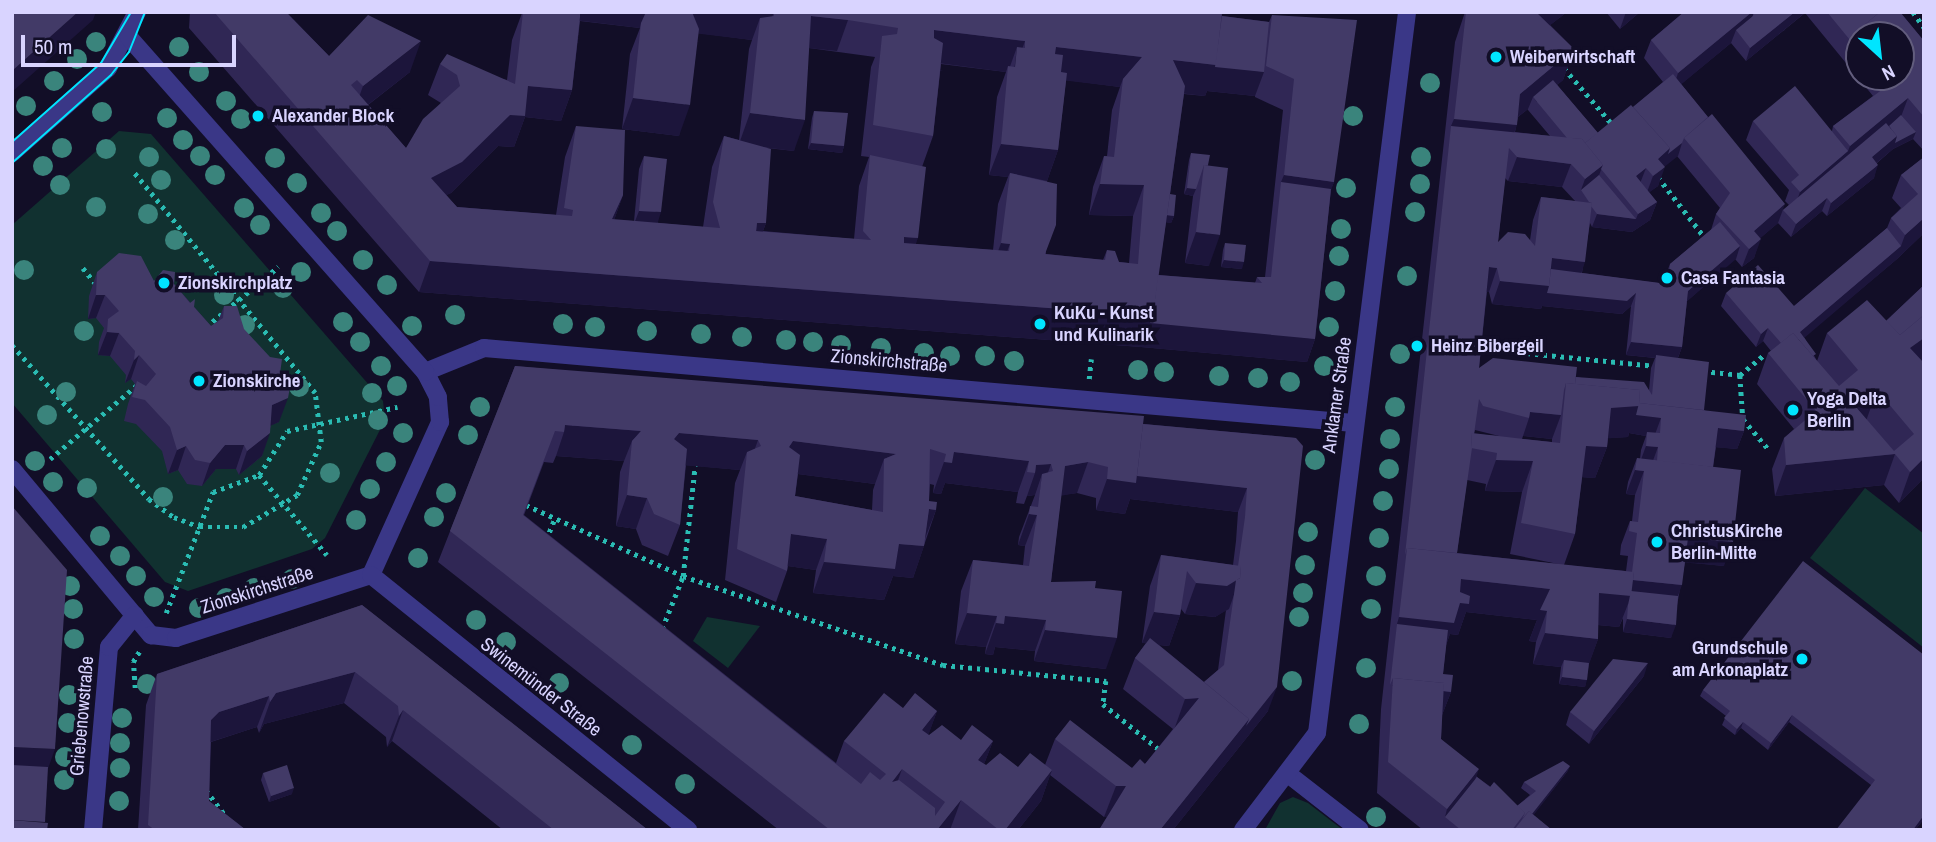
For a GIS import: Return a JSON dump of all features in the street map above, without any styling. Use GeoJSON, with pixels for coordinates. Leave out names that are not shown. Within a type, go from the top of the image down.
{"type":"FeatureCollection","features":[{"type":"Feature","properties":{"kind":"street"},"geometry":{"type":"LineString","coordinates":[[12,153],[108,68],[129,37],[137,12]]}},
{"type":"Feature","properties":{"kind":"street","name":"Anklamer Straße"},"geometry":{"type":"LineString","coordinates":[[1243,830],[1317,733],[1407,12]]}},
{"type":"Feature","properties":{"kind":"street"},"geometry":{"type":"LineString","coordinates":[[129,37],[425,372],[438,397],[440,422],[371,575]]}},
{"type":"Feature","properties":{"kind":"street","name":"Zionskirchstraße"},"geometry":{"type":"LineString","coordinates":[[425,372],[484,348],[1354,422]]}},
{"type":"Feature","properties":{"kind":"street"},"geometry":{"type":"LineString","coordinates":[[12,469],[151,635]]}},
{"type":"Feature","properties":{"kind":"street","name":"Zionskirchstraße"},"geometry":{"type":"LineString","coordinates":[[151,635],[176,638],[371,575]]}},
{"type":"Feature","properties":{"kind":"street","name":"Swinemünder Straße"},"geometry":{"type":"LineString","coordinates":[[371,575],[688,830]]}},
{"type":"Feature","properties":{"kind":"street","name":"Griebenowstraße"},"geometry":{"type":"LineString","coordinates":[[93,830],[109,647],[135,615]]}},
{"type":"Feature","properties":{"kind":"street"},"geometry":{"type":"LineString","coordinates":[[1288,774],[1360,830]]}},
{"type":"Feature","properties":{"kind":"path"},"geometry":{"type":"LineString","coordinates":[[1913,12],[1924,27]]}},
{"type":"Feature","properties":{"kind":"path"},"geometry":{"type":"LineString","coordinates":[[1554,57],[1617,130]]}},
{"type":"Feature","properties":{"kind":"path"},"geometry":{"type":"LineString","coordinates":[[12,345],[149,499],[200,527],[243,527],[286,506],[310,476],[322,424],[304,373],[134,173]]}},
{"type":"Feature","properties":{"kind":"path"},"geometry":{"type":"LineString","coordinates":[[1656,173],[1708,241]]}},
{"type":"Feature","properties":{"kind":"path"},"geometry":{"type":"LineString","coordinates":[[202,331],[278,267]]}},
{"type":"Feature","properties":{"kind":"path"},"geometry":{"type":"LineString","coordinates":[[83,268],[99,287]]}},
{"type":"Feature","properties":{"kind":"path"},"geometry":{"type":"LineString","coordinates":[[1411,341],[1422,342]]}},
{"type":"Feature","properties":{"kind":"path"},"geometry":{"type":"LineString","coordinates":[[1475,348],[1661,367]]}},
{"type":"Feature","properties":{"kind":"path"},"geometry":{"type":"LineString","coordinates":[[1687,370],[1740,375],[1764,355]]}},
{"type":"Feature","properties":{"kind":"path"},"geometry":{"type":"LineString","coordinates":[[1740,375],[1743,419],[1770,451]]}},
{"type":"Feature","properties":{"kind":"path"},"geometry":{"type":"LineString","coordinates":[[50,459],[137,385]]}},
{"type":"Feature","properties":{"kind":"path"},"geometry":{"type":"LineString","coordinates":[[135,688],[133,662],[172,604],[213,492],[259,475],[287,431],[397,407]]}},
{"type":"Feature","properties":{"kind":"path"},"geometry":{"type":"LineString","coordinates":[[659,637],[683,576],[695,466]]}},
{"type":"Feature","properties":{"kind":"path"},"geometry":{"type":"LineString","coordinates":[[259,475],[327,555]]}},
{"type":"Feature","properties":{"kind":"path"},"geometry":{"type":"LineString","coordinates":[[526,505],[554,520],[683,576],[943,664],[1106,681],[1102,704],[1166,754]]}},
{"type":"Feature","properties":{"kind":"path"},"geometry":{"type":"LineString","coordinates":[[546,555],[554,520]]}},
{"type":"Feature","properties":{"kind":"path"},"geometry":{"type":"LineString","coordinates":[[198,780],[235,823]]}},
{"type":"Feature","properties":{"kind":"green space","name":"Zionskirchplatz"},"geometry":{"type":"Polygon","coordinates":[[[119,131],[151,134],[383,401],[385,420],[325,538],[312,549],[188,591],[165,582],[12,403],[12,225],[119,131]]]}},
{"type":"Feature","properties":{"kind":"green space"},"geometry":{"type":"Polygon","coordinates":[[[1865,488],[1924,534],[1924,648],[1810,558],[1865,488]]]}},
{"type":"Feature","properties":{"kind":"green space"},"geometry":{"type":"Polygon","coordinates":[[[707,617],[760,626],[728,668],[693,641],[707,617]]]}},
{"type":"Feature","properties":{"kind":"green space"},"geometry":{"type":"Polygon","coordinates":[[[1293,797],[1308,803],[1343,830],[1266,828],[1280,803],[1293,797]]]}},
{"type":"Feature","properties":{"kind":"building"},"geometry":{"type":"Polygon","coordinates":[[[12,12],[78,12],[12,71],[12,12]]]}},
{"type":"Feature","properties":{"kind":"building"},"geometry":{"type":"Polygon","coordinates":[[[214,12],[286,12],[329,56],[368,15],[421,41],[363,86],[357,80],[351,85],[406,148],[423,119],[460,86],[457,75],[440,64],[447,54],[515,84],[523,12],[580,12],[572,90],[528,86],[525,116],[510,115],[462,162],[431,178],[457,207],[572,216],[573,210],[564,208],[576,126],[625,130],[623,195],[612,219],[720,228],[713,202],[724,136],[771,149],[766,223],[757,223],[756,231],[871,240],[863,231],[870,155],[926,167],[918,238],[904,237],[904,243],[1009,251],[1010,244],[1001,243],[1010,173],[1057,184],[1056,225],[1045,254],[1105,260],[1107,250],[1115,251],[1119,262],[1138,264],[1144,185],[1100,184],[1104,156],[1114,157],[1123,79],[1142,57],[1056,47],[1055,54],[1063,55],[1061,72],[1067,73],[1058,150],[1001,144],[1008,66],[1015,67],[1017,47],[1025,48],[1025,41],[934,30],[934,38],[943,43],[933,136],[873,125],[882,36],[897,34],[898,28],[848,20],[811,16],[805,120],[750,113],[760,18],[774,16],[774,12],[1222,12],[1216,65],[1173,60],[1185,86],[1153,316],[430,261],[214,12]]]}},
{"type":"Feature","properties":{"kind":"building"},"geometry":{"type":"Polygon","coordinates":[[[646,12],[692,12],[699,29],[690,105],[633,98],[641,23],[646,12]]]}},
{"type":"Feature","properties":{"kind":"building","name":"Weiberwirtschaft"},"geometry":{"type":"Polygon","coordinates":[[[1466,12],[1538,12],[1574,49],[1520,94],[1517,125],[1454,119],[1466,12]]]}},
{"type":"Feature","properties":{"kind":"building"},"geometry":{"type":"Polygon","coordinates":[[[1684,12],[1752,12],[1678,73],[1651,40],[1684,12]]]}},
{"type":"Feature","properties":{"kind":"building"},"geometry":{"type":"Polygon","coordinates":[[[1754,12],[1795,12],[1750,48],[1736,30],[1753,16],[1754,12]]]}},
{"type":"Feature","properties":{"kind":"building"},"geometry":{"type":"Polygon","coordinates":[[[1827,12],[1880,12],[1869,21],[1845,21],[1845,34],[1827,12]]]}},
{"type":"Feature","properties":{"kind":"building"},"geometry":{"type":"Polygon","coordinates":[[[1880,12],[1900,12],[1907,21],[1869,21],[1880,12]]]}},
{"type":"Feature","properties":{"kind":"building"},"geometry":{"type":"Polygon","coordinates":[[[1272,15],[1357,20],[1334,182],[1284,175],[1294,79],[1266,66],[1272,15]]]}},
{"type":"Feature","properties":{"kind":"building"},"geometry":{"type":"Polygon","coordinates":[[[1222,16],[1269,22],[1264,72],[1215,67],[1222,16]]]}},
{"type":"Feature","properties":{"kind":"building"},"geometry":{"type":"Polygon","coordinates":[[[1915,30],[1924,41],[1924,117],[1908,98],[1850,146],[1833,126],[1880,91],[1915,91],[1915,30]]]}},
{"type":"Feature","properties":{"kind":"building"},"geometry":{"type":"Polygon","coordinates":[[[1673,74],[1708,117],[1668,154],[1670,148],[1633,107],[1673,74]]]}},
{"type":"Feature","properties":{"kind":"building"},"geometry":{"type":"Polygon","coordinates":[[[1553,80],[1598,133],[1585,143],[1582,139],[1567,138],[1533,97],[1553,80]]]}},
{"type":"Feature","properties":{"kind":"building"},"geometry":{"type":"Polygon","coordinates":[[[1795,86],[1848,151],[1800,192],[1791,182],[1799,175],[1753,121],[1795,86]]]}},
{"type":"Feature","properties":{"kind":"building"},"geometry":{"type":"Polygon","coordinates":[[[1631,105],[1670,148],[1658,159],[1665,167],[1653,176],[1646,168],[1636,176],[1657,202],[1638,214],[1601,169],[1603,165],[1585,143],[1631,105]]]}},
{"type":"Feature","properties":{"kind":"building"},"geometry":{"type":"Polygon","coordinates":[[[814,111],[848,113],[844,146],[811,143],[814,111]]]}},
{"type":"Feature","properties":{"kind":"building"},"geometry":{"type":"Polygon","coordinates":[[[1712,114],[1785,204],[1754,231],[1761,239],[1749,249],[1716,214],[1730,193],[1684,138],[1712,114]]]}},
{"type":"Feature","properties":{"kind":"building"},"geometry":{"type":"Polygon","coordinates":[[[1901,115],[1916,132],[1895,143],[1897,136],[1889,126],[1901,115]]]}},
{"type":"Feature","properties":{"kind":"building"},"geometry":{"type":"Polygon","coordinates":[[[1886,123],[1897,136],[1872,157],[1878,165],[1831,203],[1827,198],[1796,224],[1783,210],[1886,123]]]}},
{"type":"Feature","properties":{"kind":"building"},"geometry":{"type":"Polygon","coordinates":[[[1451,126],[1582,139],[1603,165],[1585,179],[1571,164],[1517,157],[1509,148],[1498,242],[1508,232],[1525,234],[1535,246],[1541,197],[1592,203],[1585,262],[1552,258],[1549,286],[1500,281],[1497,268],[1489,267],[1479,368],[1493,358],[1577,367],[1575,384],[1566,383],[1561,415],[1530,412],[1529,418],[1483,406],[1479,399],[1474,434],[1472,433],[1457,553],[1407,548],[1405,555],[1451,126]]]}},
{"type":"Feature","properties":{"kind":"building"},"geometry":{"type":"Polygon","coordinates":[[[1191,153],[1210,155],[1196,189],[1187,188],[1191,153]]]}},
{"type":"Feature","properties":{"kind":"building"},"geometry":{"type":"Polygon","coordinates":[[[644,156],[667,159],[661,212],[639,211],[644,156]]]}},
{"type":"Feature","properties":{"kind":"building"},"geometry":{"type":"Polygon","coordinates":[[[1924,157],[1924,218],[1905,235],[1891,218],[1918,194],[1901,175],[1924,157]]]}},
{"type":"Feature","properties":{"kind":"building"},"geometry":{"type":"Polygon","coordinates":[[[1204,165],[1228,168],[1220,235],[1196,232],[1204,165]]]}},
{"type":"Feature","properties":{"kind":"building"},"geometry":{"type":"Polygon","coordinates":[[[1599,175],[1636,219],[1597,214],[1581,190],[1599,175]]]}},
{"type":"Feature","properties":{"kind":"building"},"geometry":{"type":"Polygon","coordinates":[[[1281,182],[1331,189],[1315,339],[1150,323],[1158,275],[1262,283],[1257,277],[1271,277],[1281,182]]]}},
{"type":"Feature","properties":{"kind":"building"},"geometry":{"type":"Polygon","coordinates":[[[1170,194],[1176,195],[1174,216],[1167,215],[1170,194]]]}},
{"type":"Feature","properties":{"kind":"building"},"geometry":{"type":"Polygon","coordinates":[[[1720,222],[1740,246],[1688,291],[1682,347],[1631,342],[1636,293],[1627,301],[1547,293],[1551,269],[1668,284],[1670,264],[1720,222]]]}},
{"type":"Feature","properties":{"kind":"building"},"geometry":{"type":"Polygon","coordinates":[[[1887,228],[1901,246],[1800,332],[1816,354],[1813,356],[1793,333],[1781,343],[1768,328],[1761,334],[1726,293],[1758,265],[1794,306],[1887,228]]]}},
{"type":"Feature","properties":{"kind":"building"},"geometry":{"type":"Polygon","coordinates":[[[1225,243],[1246,245],[1244,262],[1224,260],[1225,243]]]}},
{"type":"Feature","properties":{"kind":"building","name":"Zionskirche"},"geometry":{"type":"Polygon","coordinates":[[[119,253],[141,256],[154,281],[163,270],[175,272],[174,284],[190,303],[195,299],[194,307],[211,326],[223,318],[224,306],[237,306],[244,329],[270,357],[282,359],[280,374],[291,382],[288,398],[272,405],[270,433],[247,451],[244,445],[225,445],[210,463],[195,460],[186,446],[177,450],[170,427],[145,400],[132,397],[137,381],[146,386],[156,374],[139,355],[134,360],[135,351],[119,333],[107,332],[108,319],[119,311],[105,295],[96,295],[97,272],[119,253]]]}},
{"type":"Feature","properties":{"kind":"building"},"geometry":{"type":"Polygon","coordinates":[[[1924,285],[1924,315],[1900,335],[1886,321],[1924,285]]]}},
{"type":"Feature","properties":{"kind":"building"},"geometry":{"type":"Polygon","coordinates":[[[1867,300],[1900,335],[1924,315],[1924,338],[1910,348],[1924,363],[1924,458],[1910,472],[1895,454],[1786,465],[1784,438],[1816,411],[1768,353],[1793,333],[1839,386],[1858,370],[1827,333],[1867,300]],[[1877,390],[1856,407],[1894,451],[1914,434],[1877,390]]]}},
{"type":"Feature","properties":{"kind":"building"},"geometry":{"type":"Polygon","coordinates":[[[1656,355],[1709,362],[1704,410],[1639,403],[1640,390],[1575,384],[1576,377],[1644,382],[1652,395],[1656,355]]]}},
{"type":"Feature","properties":{"kind":"building"},"geometry":{"type":"Polygon","coordinates":[[[515,366],[1144,416],[1136,483],[1107,479],[1108,467],[1088,462],[1065,466],[1051,582],[1096,581],[1095,588],[1122,591],[1117,638],[1045,630],[1046,620],[1005,616],[1004,624],[996,623],[997,616],[967,613],[973,560],[1029,566],[1037,515],[1029,514],[1030,506],[1038,507],[1042,474],[1053,471],[1051,464],[1036,465],[1035,473],[1027,472],[1029,461],[954,452],[952,463],[944,462],[946,454],[930,449],[929,501],[937,502],[936,510],[929,509],[924,546],[899,544],[895,569],[824,562],[827,539],[791,534],[787,571],[737,549],[747,452],[761,446],[758,440],[679,433],[674,439],[687,449],[680,525],[654,514],[647,498],[627,495],[632,441],[641,431],[565,425],[564,432],[555,431],[523,515],[861,784],[870,772],[880,780],[886,774],[844,741],[884,693],[903,708],[915,693],[937,711],[922,730],[929,735],[942,725],[961,740],[972,725],[993,741],[978,760],[986,765],[1000,753],[1018,767],[1030,753],[1052,770],[1005,830],[999,830],[961,800],[937,830],[830,830],[450,531],[515,366]],[[793,441],[789,447],[800,455],[795,496],[883,512],[884,459],[896,454],[793,441]],[[902,769],[892,782],[899,780],[935,808],[935,816],[945,802],[902,769]]]}},
{"type":"Feature","properties":{"kind":"building"},"geometry":{"type":"Polygon","coordinates":[[[1566,383],[1640,390],[1639,406],[1611,408],[1607,447],[1586,446],[1575,534],[1521,523],[1533,461],[1496,460],[1497,453],[1471,448],[1472,433],[1560,443],[1566,383]]]}},
{"type":"Feature","properties":{"kind":"building"},"geometry":{"type":"Polygon","coordinates":[[[1639,403],[1746,415],[1744,431],[1718,428],[1713,467],[1657,461],[1658,447],[1646,446],[1647,432],[1660,433],[1661,418],[1636,415],[1639,403]]]}},
{"type":"Feature","properties":{"kind":"building"},"geometry":{"type":"Polygon","coordinates":[[[1143,424],[1296,438],[1303,446],[1277,687],[1246,726],[1249,719],[1204,682],[1224,665],[1236,580],[1240,578],[1241,566],[1238,566],[1247,488],[1137,476],[1143,424]]]}},
{"type":"Feature","properties":{"kind":"building"},"geometry":{"type":"Polygon","coordinates":[[[1637,458],[1741,470],[1733,542],[1688,538],[1682,585],[1633,580],[1637,533],[1629,531],[1630,521],[1638,522],[1644,471],[1635,470],[1637,458]]]}},
{"type":"Feature","properties":{"kind":"building"},"geometry":{"type":"Polygon","coordinates":[[[12,506],[67,570],[55,749],[12,747],[12,506]]]}},
{"type":"Feature","properties":{"kind":"building"},"geometry":{"type":"Polygon","coordinates":[[[1407,548],[1634,572],[1631,596],[1599,593],[1598,639],[1545,633],[1547,611],[1540,610],[1550,589],[1461,579],[1460,592],[1470,596],[1469,604],[1460,603],[1454,623],[1399,617],[1407,548]]]}},
{"type":"Feature","properties":{"kind":"building"},"geometry":{"type":"Polygon","coordinates":[[[1161,555],[1241,566],[1240,578],[1227,586],[1196,583],[1187,571],[1180,615],[1154,612],[1161,555]]]}},
{"type":"Feature","properties":{"kind":"building"},"geometry":{"type":"Polygon","coordinates":[[[1803,561],[1924,655],[1924,815],[1913,830],[1836,830],[1875,780],[1792,715],[1771,743],[1743,722],[1737,729],[1724,718],[1730,711],[1703,690],[1803,561]]]}},
{"type":"Feature","properties":{"kind":"building"},"geometry":{"type":"Polygon","coordinates":[[[1631,591],[1678,596],[1676,625],[1627,619],[1631,591]]]}},
{"type":"Feature","properties":{"kind":"building"},"geometry":{"type":"Polygon","coordinates":[[[362,605],[648,830],[554,830],[403,710],[399,716],[398,706],[355,672],[276,693],[270,702],[269,696],[219,712],[211,720],[209,801],[246,830],[155,830],[148,825],[157,674],[362,605]]]}},
{"type":"Feature","properties":{"kind":"building"},"geometry":{"type":"Polygon","coordinates":[[[1397,624],[1448,630],[1443,674],[1453,675],[1451,692],[1443,691],[1444,683],[1393,678],[1390,685],[1397,624]]]}},
{"type":"Feature","properties":{"kind":"building"},"geometry":{"type":"Polygon","coordinates":[[[1150,638],[1249,719],[1160,830],[1099,830],[1126,786],[1116,786],[1055,739],[1070,720],[1132,768],[1140,759],[1145,764],[1199,698],[1185,699],[1135,658],[1150,638]]]}},
{"type":"Feature","properties":{"kind":"building"},"geometry":{"type":"Polygon","coordinates":[[[1613,659],[1648,663],[1594,731],[1570,712],[1613,659]]]}},
{"type":"Feature","properties":{"kind":"building"},"geometry":{"type":"Polygon","coordinates":[[[1564,660],[1589,663],[1587,680],[1562,677],[1564,660]]]}},
{"type":"Feature","properties":{"kind":"building"},"geometry":{"type":"Polygon","coordinates":[[[1393,678],[1444,683],[1441,739],[1479,769],[1447,809],[1388,762],[1393,678]]]}},
{"type":"Feature","properties":{"kind":"building"},"geometry":{"type":"Polygon","coordinates":[[[1563,761],[1570,766],[1532,814],[1529,811],[1522,819],[1525,813],[1517,806],[1536,791],[1524,782],[1563,761]]]}},
{"type":"Feature","properties":{"kind":"building"},"geometry":{"type":"Polygon","coordinates":[[[12,765],[48,767],[45,822],[12,820],[12,765]]]}},
{"type":"Feature","properties":{"kind":"building"},"geometry":{"type":"Polygon","coordinates":[[[287,765],[294,788],[271,796],[263,773],[287,765]]]}},
{"type":"Feature","properties":{"kind":"building"},"geometry":{"type":"Polygon","coordinates":[[[1477,777],[1490,787],[1494,782],[1525,813],[1512,830],[1461,830],[1445,817],[1477,777]]]}},
{"type":"Feature","properties":{"kind":"building"},"geometry":{"type":"Polygon","coordinates":[[[1529,811],[1552,830],[1514,830],[1529,811]]]}},
{"type":"Feature","properties":{"kind":"building"},"geometry":{"type":"Polygon","coordinates":[[[12,820],[48,823],[47,830],[12,830],[12,820]]]}},
{"type":"Feature","properties":{"kind":"tram line"},"geometry":{"type":"LineString","coordinates":[[12,142],[101,63],[131,12]]}},
{"type":"Feature","properties":{"kind":"tram line"},"geometry":{"type":"LineString","coordinates":[[12,163],[111,75],[129,52],[145,12]]}},
{"type":"Feature","properties":{"kind":"place","name":"Weiberwirtschaft"},"geometry":{"type":"Point","coordinates":[1496,57]}},
{"type":"Feature","properties":{"kind":"place","name":"Alexander Block"},"geometry":{"type":"Point","coordinates":[258,116]}},
{"type":"Feature","properties":{"kind":"place","name":"Casa Fantasia"},"geometry":{"type":"Point","coordinates":[1667,278]}},
{"type":"Feature","properties":{"kind":"place","name":"Zionskirchplatz"},"geometry":{"type":"Point","coordinates":[164,283]}},
{"type":"Feature","properties":{"kind":"place","name":"KuKu - Kunst und Kulinarik"},"geometry":{"type":"Point","coordinates":[1040,324]}},
{"type":"Feature","properties":{"kind":"place","name":"Heinz Bibergeil"},"geometry":{"type":"Point","coordinates":[1417,346]}},
{"type":"Feature","properties":{"kind":"place","name":"Zionskirche"},"geometry":{"type":"Point","coordinates":[199,381]}},
{"type":"Feature","properties":{"kind":"place","name":"Yoga Delta Berlin"},"geometry":{"type":"Point","coordinates":[1793,410]}},
{"type":"Feature","properties":{"kind":"place","name":"ChristusKirche Berlin-Mitte"},"geometry":{"type":"Point","coordinates":[1657,542]}},
{"type":"Feature","properties":{"kind":"place","name":"Grundschule am Arkonaplatz"},"geometry":{"type":"Point","coordinates":[1802,659]}}]}
